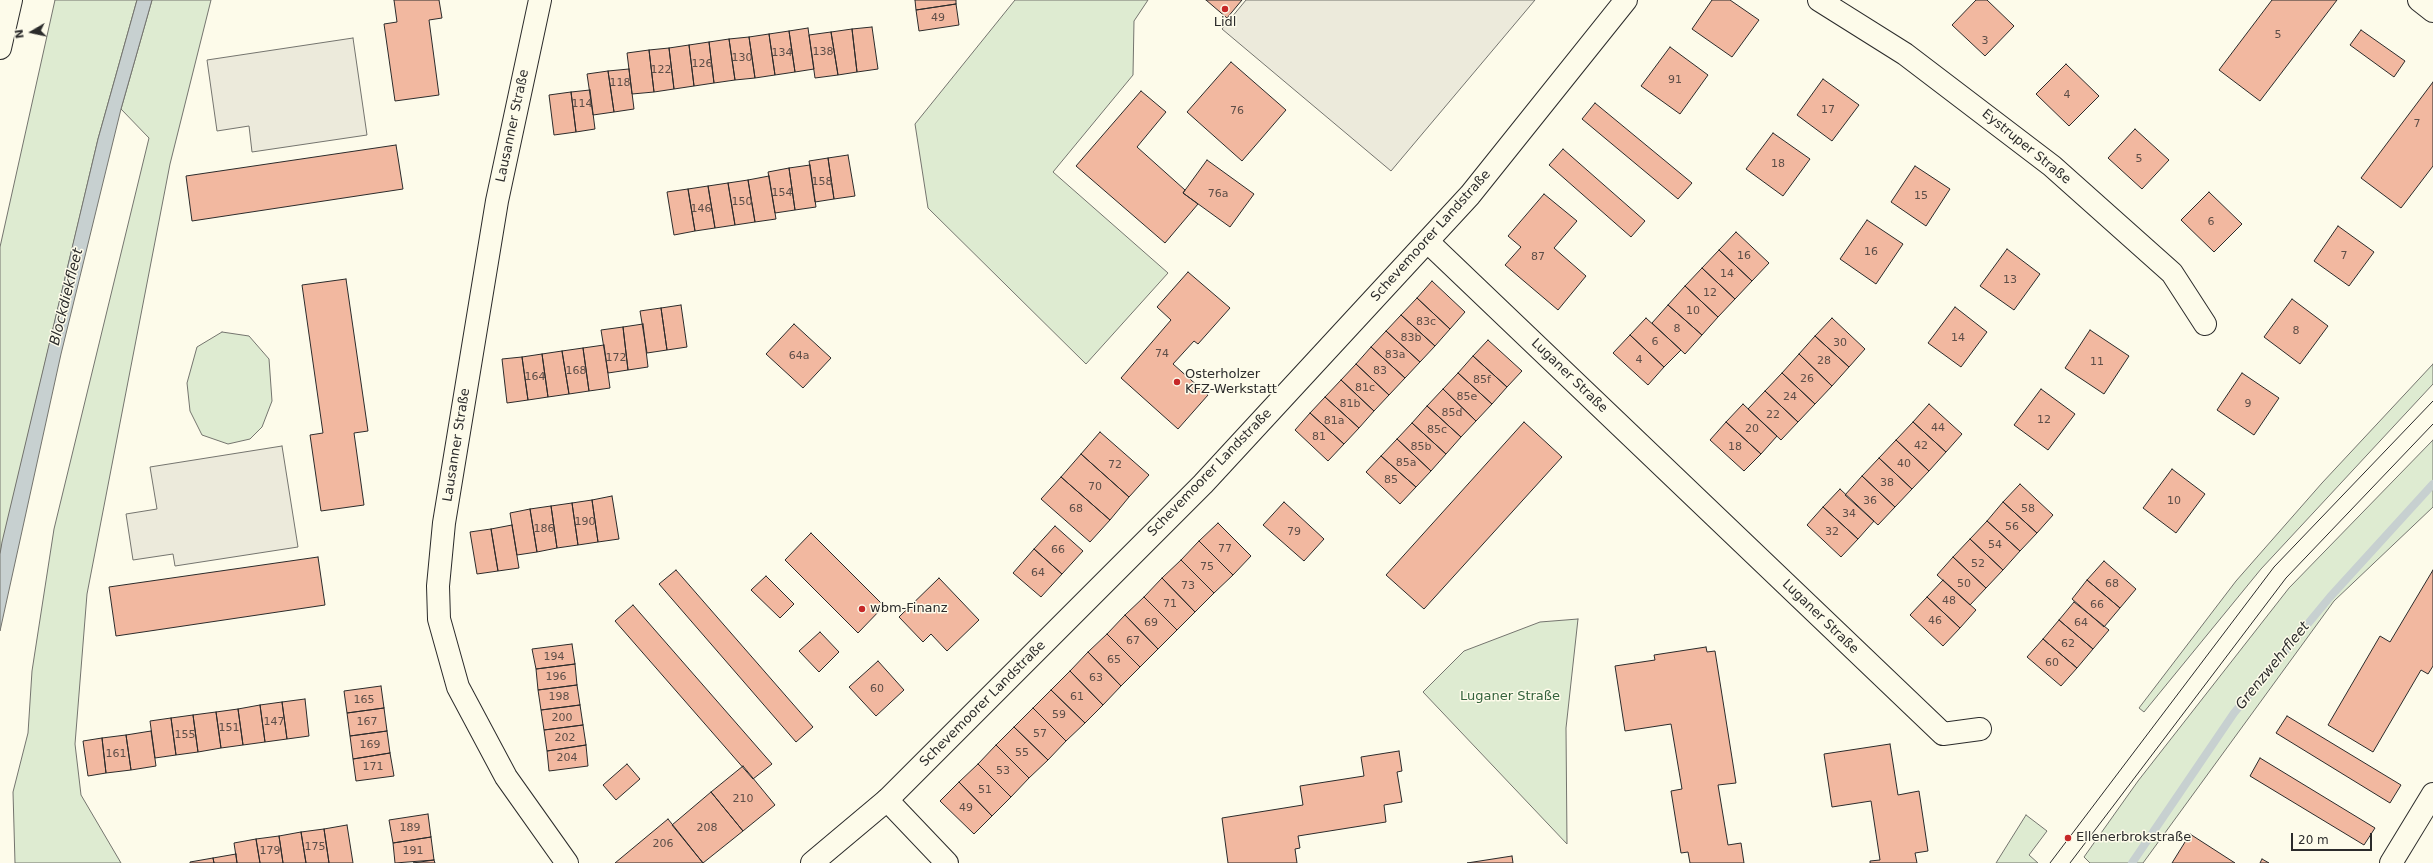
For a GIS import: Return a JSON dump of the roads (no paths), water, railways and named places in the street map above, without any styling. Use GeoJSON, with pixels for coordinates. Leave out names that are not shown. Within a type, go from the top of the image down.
{"type":"FeatureCollection","features":[{"type":"Feature","properties":{"kind":"main road"},"geometry":{"type":"LineString","coordinates":[[0,48],[11,0]]}},
{"type":"Feature","properties":{"kind":"main road","name":"Lausanner Straße"},"geometry":{"type":"LineString","coordinates":[[540,0],[496,201],[444,523],[438,593],[439,619],[458,687],[506,777],[567,863]]}},
{"type":"Feature","properties":{"kind":"main road","name":"Schevemoorer Landstraße"},"geometry":{"type":"LineString","coordinates":[[812,863],[887,800],[1203,484],[1470,195],[1626,0]]}},
{"type":"Feature","properties":{"kind":"main road","name":"Eystruper Straße"},"geometry":{"type":"LineString","coordinates":[[1819,0],[1905,54],[2052,166],[2172,272],[2205,324]]}},
{"type":"Feature","properties":{"kind":"main road"},"geometry":{"type":"LineString","coordinates":[[2419,0],[2433,11]]}},
{"type":"Feature","properties":{"kind":"main road","name":"Luganer Straße"},"geometry":{"type":"LineString","coordinates":[[1428,242],[1943,734],[1980,730]]}},
{"type":"Feature","properties":{"kind":"main road"},"geometry":{"type":"LineString","coordinates":[[2391,863],[2433,794]]}},
{"type":"Feature","properties":{"kind":"main road"},"geometry":{"type":"LineString","coordinates":[[887,800],[947,863]]}},
{"type":"Feature","properties":{"kind":"water","name":"Blockdiekfleet"},"geometry":{"type":"Polygon","coordinates":[[[137,0],[152,0],[121,109],[61,354],[0,631],[0,554],[2,542],[98,139],[137,0]]]}},
{"type":"Feature","properties":{"kind":"waterway","name":"Grenzwehrfleet"},"geometry":{"type":"LineString","coordinates":[[2132,863],[2234,713],[2330,597],[2433,484]]}},
{"type":"Feature","properties":{"kind":"tram line"},"geometry":{"type":"LineString","coordinates":[[2050,863],[2274,567],[2433,401]]}},
{"type":"Feature","properties":{"kind":"tram line"},"geometry":{"type":"LineString","coordinates":[[2070,863],[2286,578],[2433,424]]}},
{"type":"Feature","properties":{"kind":"place","name":"Lidl"},"geometry":{"type":"Point","coordinates":[1225,9]}},
{"type":"Feature","properties":{"kind":"place","name":"Osterholzer KFZ-Werkstatt"},"geometry":{"type":"Point","coordinates":[1177,382]}},
{"type":"Feature","properties":{"kind":"place","name":"wbm-Finanz"},"geometry":{"type":"Point","coordinates":[862,609]}},
{"type":"Feature","properties":{"kind":"place","name":"Ellenerbrokstraße"},"geometry":{"type":"Point","coordinates":[2068,838]}}]}
